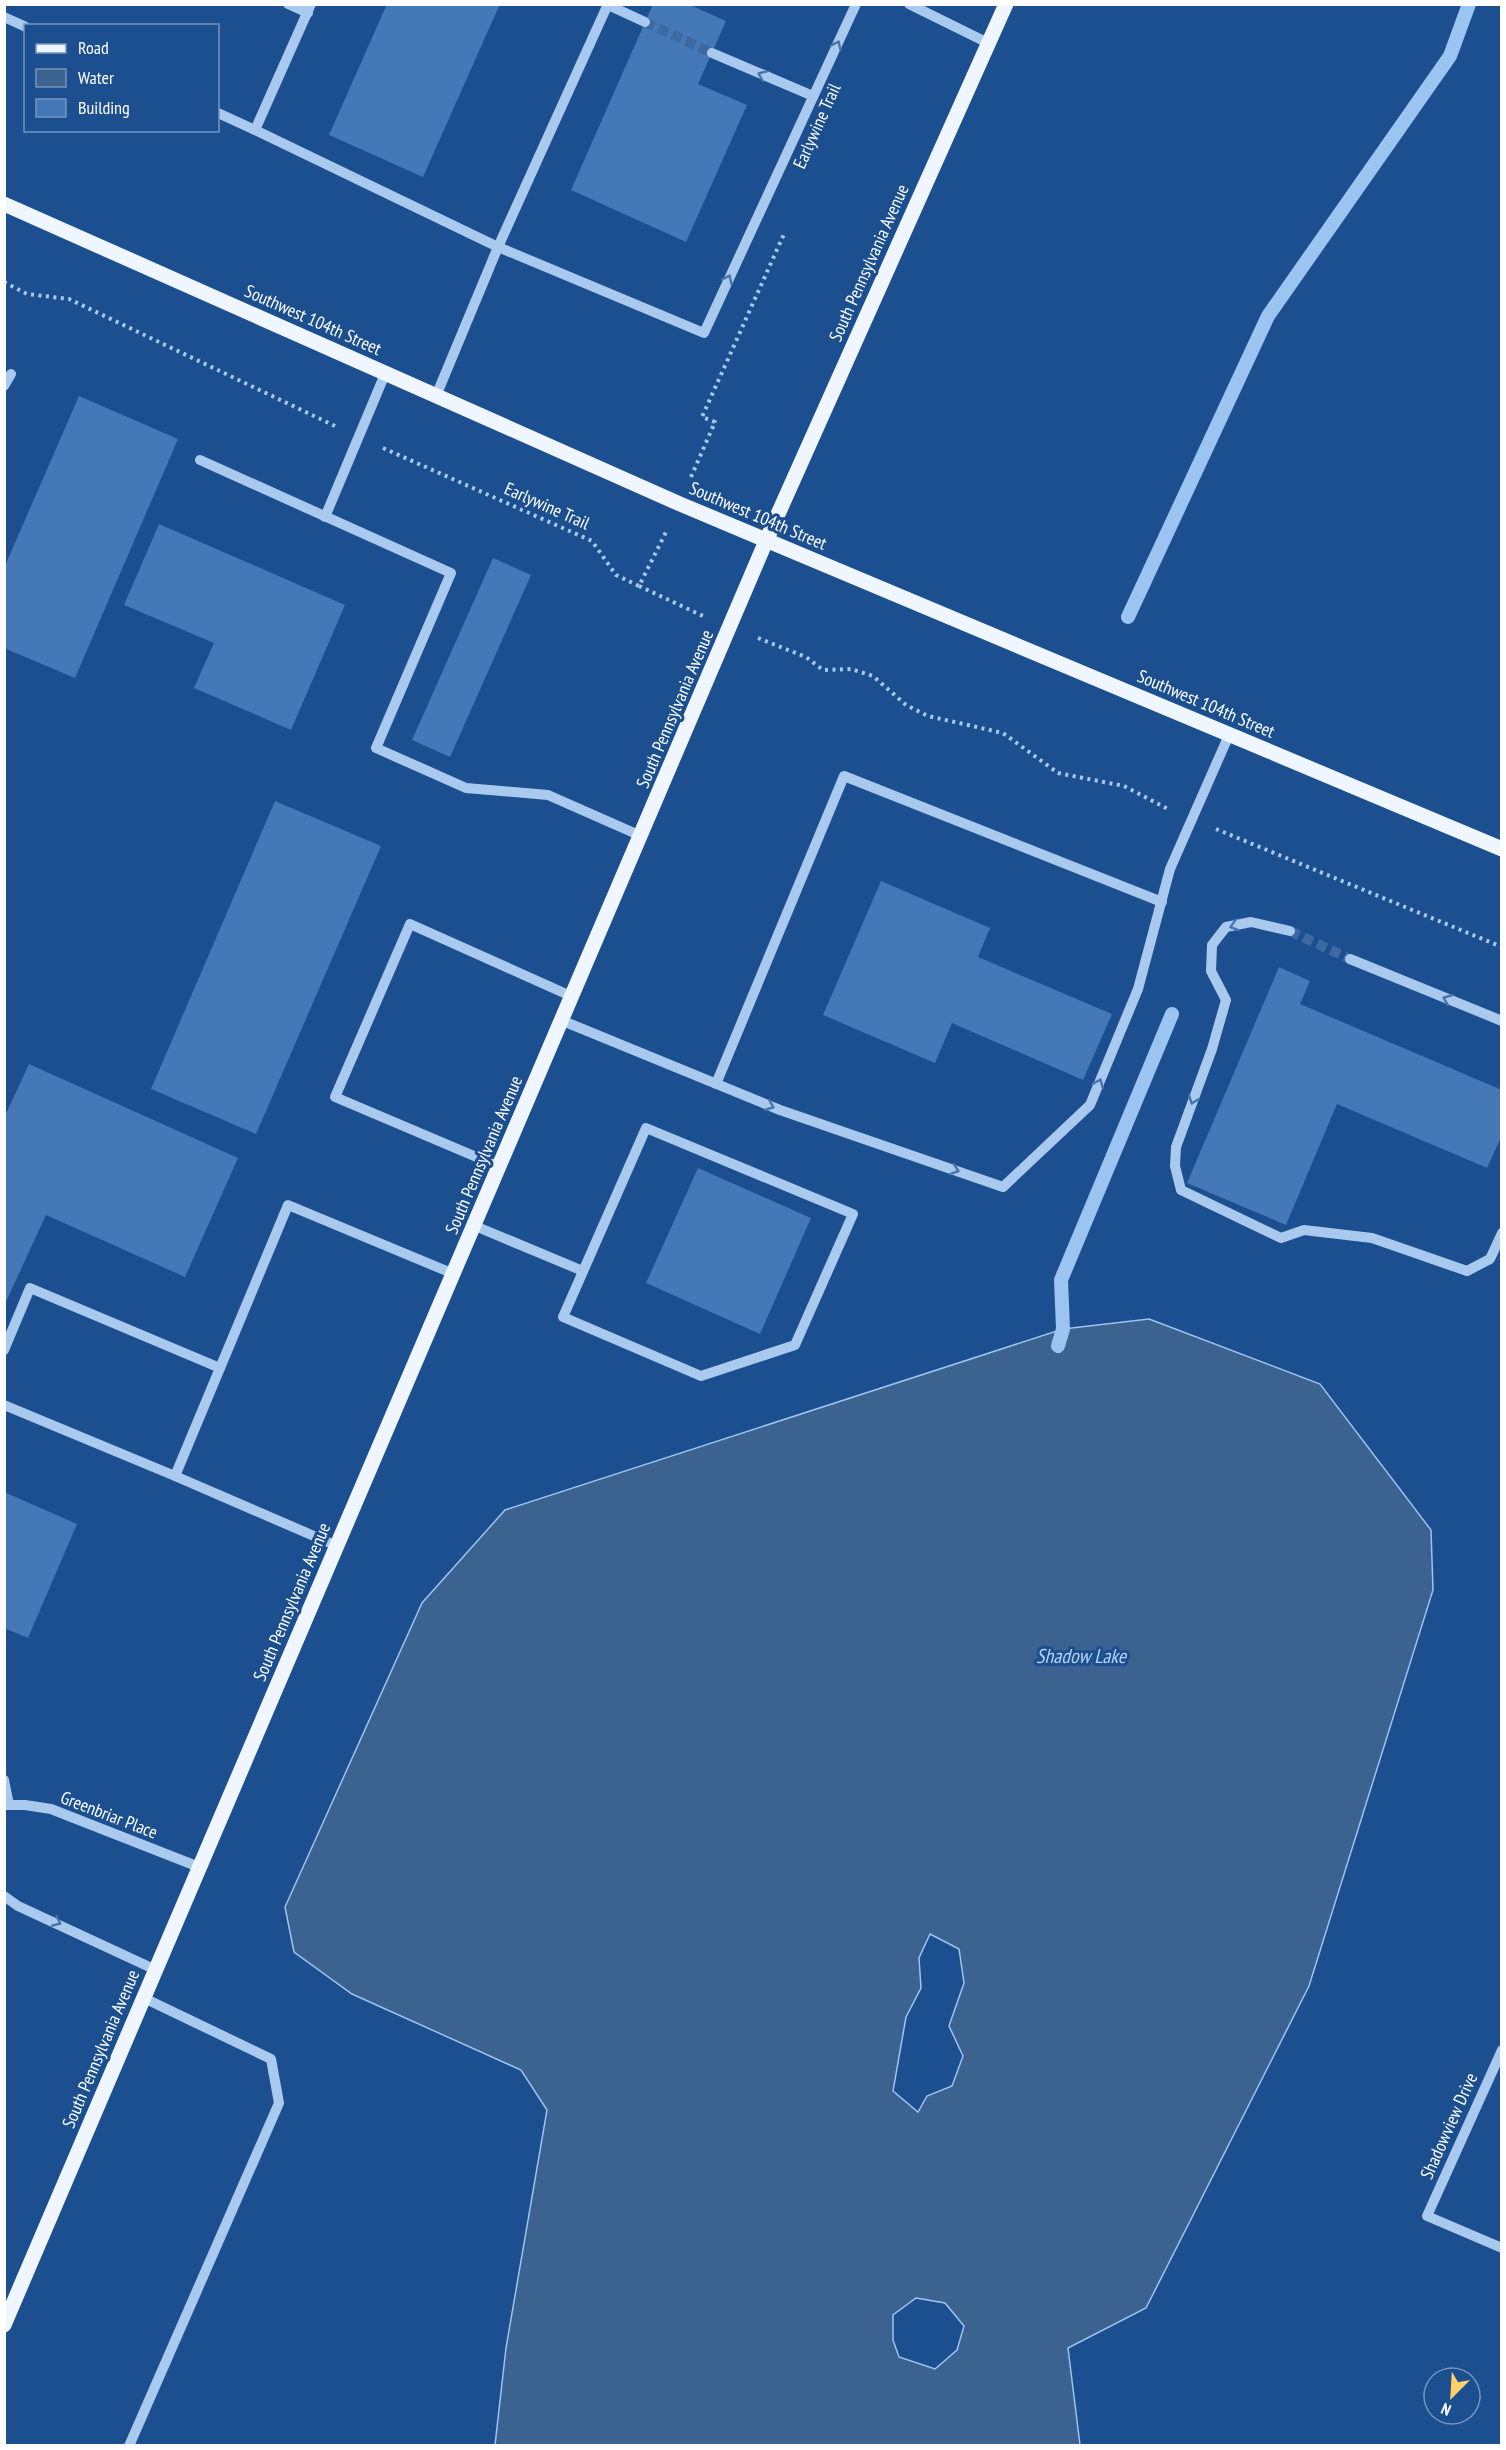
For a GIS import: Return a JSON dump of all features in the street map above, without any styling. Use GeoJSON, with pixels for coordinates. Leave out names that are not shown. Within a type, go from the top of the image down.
{"type":"FeatureCollection","features":[{"type":"Feature","properties":{"kind":"main road","name":"South Pennsylvania Avenue"},"geometry":{"type":"LineString","coordinates":[[4,2325],[563,1021],[766,541],[1006,4]]}},
{"type":"Feature","properties":{"kind":"main road","name":"Southwest 104th Street"},"geometry":{"type":"LineString","coordinates":[[4,204],[680,504],[1502,849]]}},
{"type":"Feature","properties":{"kind":"street"},"geometry":{"type":"LineString","coordinates":[[255,130],[309,9],[288,4]]}},
{"type":"Feature","properties":{"kind":"street"},"geometry":{"type":"LineString","coordinates":[[219,113],[498,247],[704,333],[856,4]]}},
{"type":"Feature","properties":{"kind":"street"},"geometry":{"type":"LineString","coordinates":[[909,4],[988,43]]}},
{"type":"Feature","properties":{"kind":"street"},"geometry":{"type":"LineString","coordinates":[[436,396],[498,247],[608,5],[645,22]]}},
{"type":"Feature","properties":{"kind":"street"},"geometry":{"type":"LineString","coordinates":[[4,17],[24,26]]}},
{"type":"Feature","properties":{"kind":"street"},"geometry":{"type":"LineString","coordinates":[[712,53],[813,96]]}},
{"type":"Feature","properties":{"kind":"street"},"geometry":{"type":"LineString","coordinates":[[4,386],[11,374]]}},
{"type":"Feature","properties":{"kind":"street"},"geometry":{"type":"LineString","coordinates":[[325,517],[385,374]]}},
{"type":"Feature","properties":{"kind":"street"},"geometry":{"type":"LineString","coordinates":[[200,460],[451,573],[376,748],[466,788],[548,795],[641,836]]}},
{"type":"Feature","properties":{"kind":"street"},"geometry":{"type":"LineString","coordinates":[[563,1021],[780,1110],[1003,1187],[1090,1105],[1138,989],[1170,869],[1229,735]]}},
{"type":"Feature","properties":{"kind":"street"},"geometry":{"type":"LineString","coordinates":[[716,1084],[844,776],[1162,902]]}},
{"type":"Feature","properties":{"kind":"street"},"geometry":{"type":"LineString","coordinates":[[1290,931],[1251,922],[1226,927],[1212,945],[1211,971],[1226,1000],[1212,1049],[1176,1147],[1175,1166],[1181,1190],[1281,1238],[1304,1230],[1372,1238],[1467,1271],[1491,1259],[1502,1233]]}},
{"type":"Feature","properties":{"kind":"street"},"geometry":{"type":"LineString","coordinates":[[500,1167],[335,1097],[410,924],[573,997]]}},
{"type":"Feature","properties":{"kind":"street"},"geometry":{"type":"LineString","coordinates":[[1350,959],[1502,1021]]}},
{"type":"Feature","properties":{"kind":"street"},"geometry":{"type":"LineString","coordinates":[[646,1128],[852,1214],[795,1345],[701,1376],[563,1317],[583,1271],[646,1128]]}},
{"type":"Feature","properties":{"kind":"street"},"geometry":{"type":"LineString","coordinates":[[175,1476],[288,1205],[454,1274]]}},
{"type":"Feature","properties":{"kind":"street"},"geometry":{"type":"LineString","coordinates":[[475,1226],[583,1271]]}},
{"type":"Feature","properties":{"kind":"street"},"geometry":{"type":"LineString","coordinates":[[4,1350],[30,1288],[220,1368]]}},
{"type":"Feature","properties":{"kind":"street"},"geometry":{"type":"LineString","coordinates":[[4,1405],[338,1546]]}},
{"type":"Feature","properties":{"kind":"street"},"geometry":{"type":"LineString","coordinates":[[4,1780],[7,1805]]}},
{"type":"Feature","properties":{"kind":"street","name":"Greenbriar Place"},"geometry":{"type":"LineString","coordinates":[[7,1805],[51,1809],[199,1867]]}},
{"type":"Feature","properties":{"kind":"street"},"geometry":{"type":"LineString","coordinates":[[4,1896],[18,1906],[156,1970]]}},
{"type":"Feature","properties":{"kind":"street"},"geometry":{"type":"LineString","coordinates":[[129,2445],[279,2103],[271,2059],[144,1998]]}},
{"type":"Feature","properties":{"kind":"street","name":"Shadowview Drive"},"geometry":{"type":"LineString","coordinates":[[1502,2050],[1427,2216],[1502,2248]]}},
{"type":"Feature","properties":{"kind":"path"},"geometry":{"type":"LineString","coordinates":[[639,586],[680,504],[715,422],[702,417],[784,232]]}},
{"type":"Feature","properties":{"kind":"path","name":"Earlywine Trail"},"geometry":{"type":"LineString","coordinates":[[4,282],[27,294],[69,299],[358,437],[591,541],[616,575],[730,627],[806,657],[823,670],[851,669],[873,676],[906,705],[928,716],[1003,733],[1058,773],[1124,786],[1192,820],[1502,947]]}},
{"type":"Feature","properties":{"kind":"water","name":"Shadow Lake"},"geometry":{"type":"Polygon","coordinates":[[[1149,1319],[1320,1384],[1431,1530],[1433,1590],[1309,1986],[1146,2308],[1068,2348],[1080,2445],[495,2445],[506,2348],[547,2110],[521,2070],[352,1994],[294,1952],[285,1907],[422,1603],[505,1510],[1063,1329],[1149,1319]],[[930,1934],[919,1958],[921,1988],[906,2017],[893,2091],[918,2112],[927,2096],[952,2086],[963,2056],[949,2026],[964,1983],[959,1949],[930,1934]],[[916,2298],[893,2315],[893,2340],[899,2357],[935,2369],[957,2350],[964,2326],[945,2303],[916,2298]]]}},
{"type":"Feature","properties":{"kind":"building"},"geometry":{"type":"Polygon","coordinates":[[[387,4],[500,4],[423,177],[329,135],[387,4]]]}},
{"type":"Feature","properties":{"kind":"building"},"geometry":{"type":"Polygon","coordinates":[[[653,4],[688,4],[726,21],[698,84],[747,105],[686,242],[571,190],[653,4]]]}},
{"type":"Feature","properties":{"kind":"building"},"geometry":{"type":"Polygon","coordinates":[[[79,396],[178,439],[75,678],[4,648],[4,568],[79,396]]]}},
{"type":"Feature","properties":{"kind":"building"},"geometry":{"type":"Polygon","coordinates":[[[159,524],[345,605],[291,730],[194,688],[214,643],[124,605],[159,524]]]}},
{"type":"Feature","properties":{"kind":"building"},"geometry":{"type":"Polygon","coordinates":[[[493,558],[531,575],[450,757],[412,740],[493,558]]]}},
{"type":"Feature","properties":{"kind":"building"},"geometry":{"type":"Polygon","coordinates":[[[275,801],[381,846],[256,1134],[151,1089],[275,801]]]}},
{"type":"Feature","properties":{"kind":"building"},"geometry":{"type":"Polygon","coordinates":[[[881,881],[990,928],[978,957],[1112,1014],[1083,1080],[952,1023],[935,1063],[823,1015],[881,881]]]}},
{"type":"Feature","properties":{"kind":"building"},"geometry":{"type":"Polygon","coordinates":[[[1279,967],[1310,981],[1300,1004],[1502,1090],[1502,1135],[1487,1168],[1337,1104],[1286,1225],[1187,1183],[1279,967]]]}},
{"type":"Feature","properties":{"kind":"building"},"geometry":{"type":"Polygon","coordinates":[[[29,1064],[238,1158],[185,1277],[46,1215],[4,1306],[4,1118],[29,1064]]]}},
{"type":"Feature","properties":{"kind":"building"},"geometry":{"type":"Polygon","coordinates":[[[698,1168],[811,1218],[760,1334],[646,1283],[698,1168]]]}},
{"type":"Feature","properties":{"kind":"building"},"geometry":{"type":"Polygon","coordinates":[[[4,1492],[77,1524],[28,1638],[4,1628],[4,1492]]]}},
{"type":"Feature","properties":{"kind":"waterway"},"geometry":{"type":"LineString","coordinates":[[1128,617],[1268,316],[1450,56],[1469,4]]}},
{"type":"Feature","properties":{"kind":"waterway"},"geometry":{"type":"LineString","coordinates":[[1058,1346],[1063,1329],[1061,1280],[1172,1014]]}},
{"type":"Feature","properties":{"kind":"tunnel"},"geometry":{"type":"LineString","coordinates":[[645,22],[712,53]]}},
{"type":"Feature","properties":{"kind":"tunnel"},"geometry":{"type":"LineString","coordinates":[[1290,931],[1350,959]]}}]}
